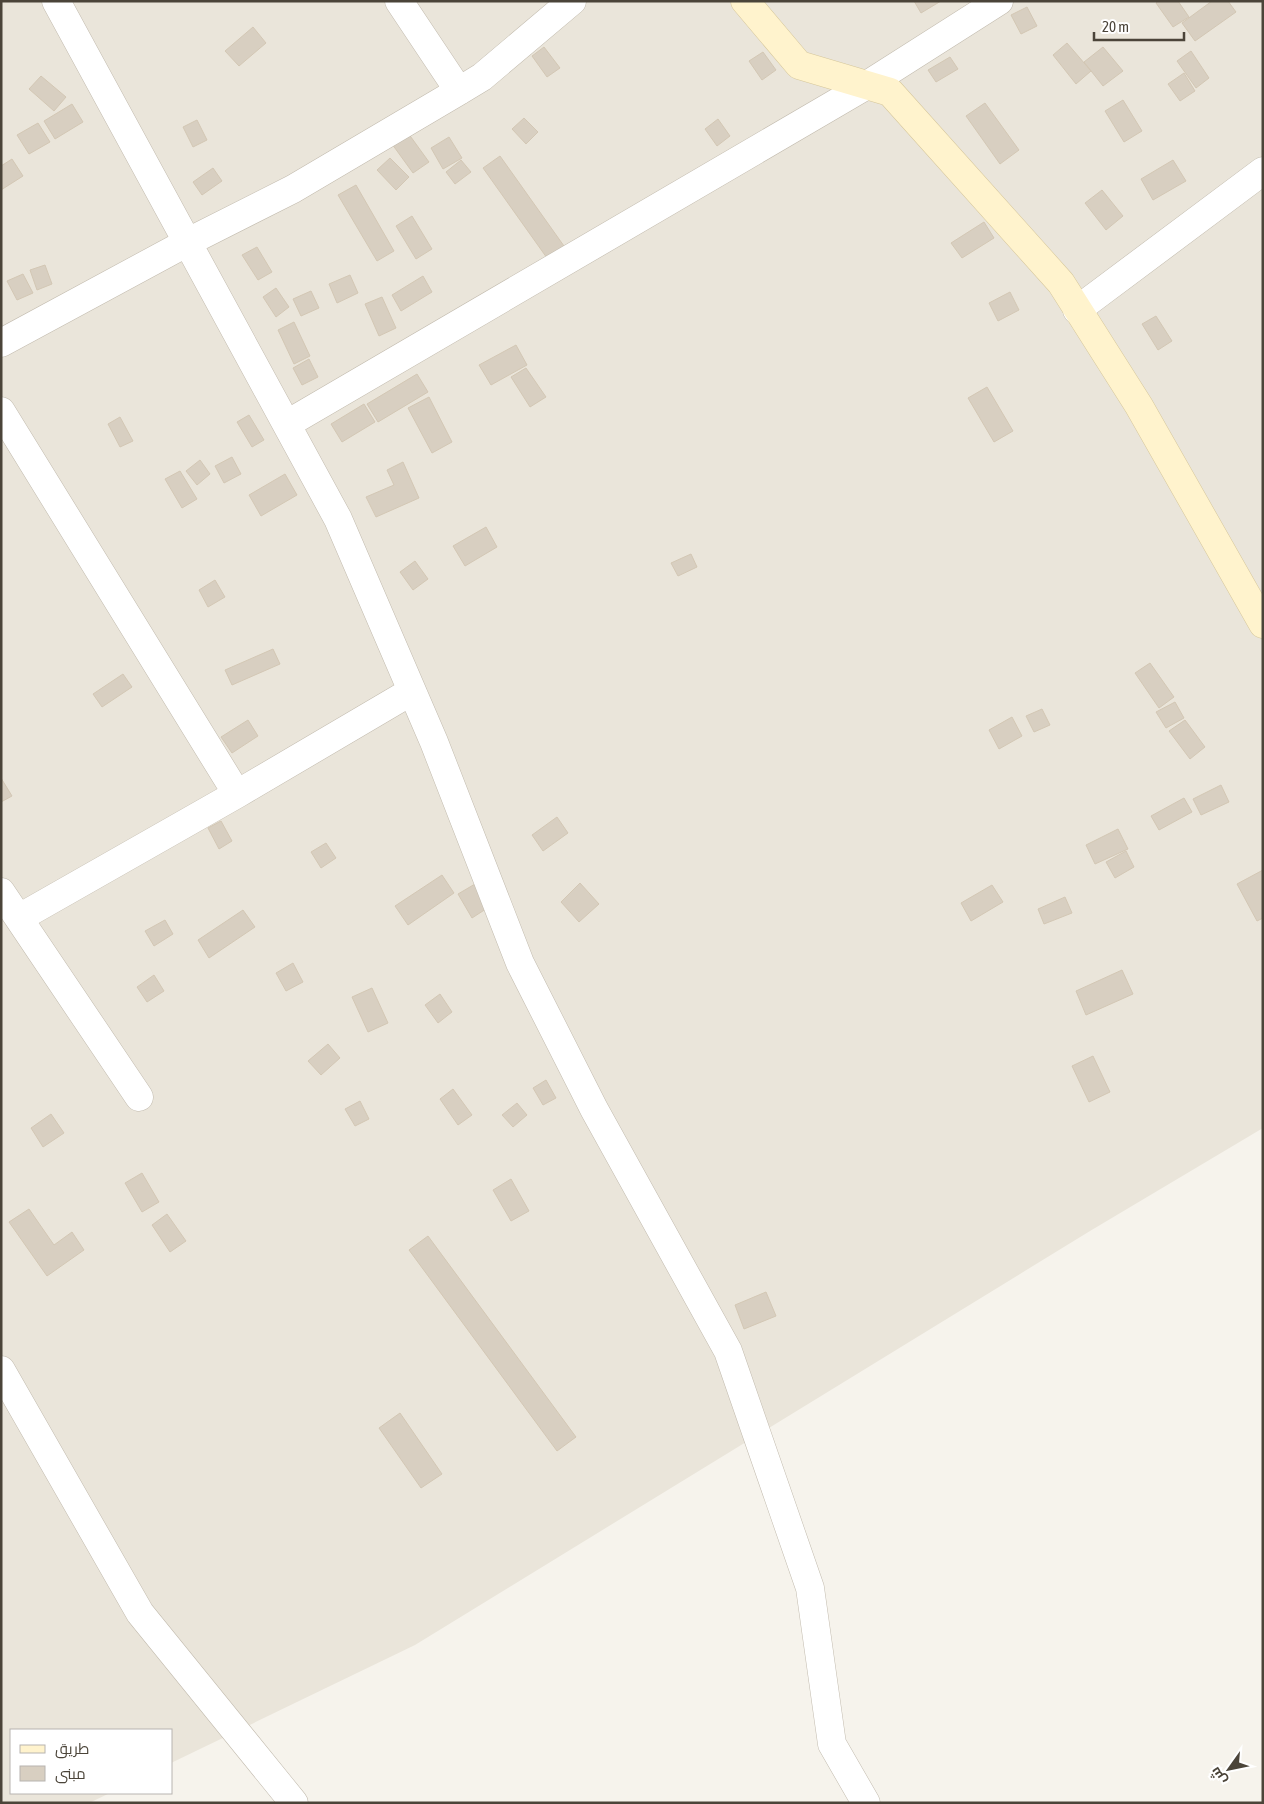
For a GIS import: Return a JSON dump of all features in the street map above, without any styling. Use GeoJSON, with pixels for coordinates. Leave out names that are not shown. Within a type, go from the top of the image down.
{"type":"FeatureCollection","features":[{"type":"Feature","properties":{"kind":"street"},"geometry":{"type":"LineString","coordinates":[[56,1],[338,519],[434,742],[520,963],[594,1109],[728,1351],[810,1588],[832,1744],[866,1803]]}},
{"type":"Feature","properties":{"kind":"street"},"geometry":{"type":"LineString","coordinates":[[399,1],[459,91]]}},
{"type":"Feature","properties":{"kind":"street"},"geometry":{"type":"LineString","coordinates":[[1,343],[188,242],[293,189],[459,91],[482,77],[572,1]]}},
{"type":"Feature","properties":{"kind":"street"},"geometry":{"type":"LineString","coordinates":[[745,1],[799,66],[890,92],[1061,283],[1139,406],[1263,624]]}},
{"type":"Feature","properties":{"kind":"street"},"geometry":{"type":"LineString","coordinates":[[287,424],[867,85],[999,1]]}},
{"type":"Feature","properties":{"kind":"street"},"geometry":{"type":"LineString","coordinates":[[1078,310],[1263,171]]}},
{"type":"Feature","properties":{"kind":"street"},"geometry":{"type":"LineString","coordinates":[[1,411],[238,794]]}},
{"type":"Feature","properties":{"kind":"street"},"geometry":{"type":"LineString","coordinates":[[19,918],[238,794],[412,690]]}},
{"type":"Feature","properties":{"kind":"street"},"geometry":{"type":"LineString","coordinates":[[1,892],[139,1097]]}},
{"type":"Feature","properties":{"kind":"street"},"geometry":{"type":"LineString","coordinates":[[1,1370],[140,1613],[294,1803]]}},
{"type":"Feature","properties":{"kind":"shaded area"},"geometry":{"type":"Polygon","coordinates":[[[1,1],[1263,1],[1263,1128],[1090,1231],[415,1645],[172,1763],[172,1729],[10,1729],[10,1794],[108,1794],[89,1803],[1,1803],[1,1]]]}},
{"type":"Feature","properties":{"kind":"building"},"geometry":{"type":"Polygon","coordinates":[[[914,1],[941,1],[921,13],[914,1]]]}},
{"type":"Feature","properties":{"kind":"building"},"geometry":{"type":"Polygon","coordinates":[[[1158,1],[1178,1],[1189,17],[1173,27],[1156,3],[1158,1]]]}},
{"type":"Feature","properties":{"kind":"building"},"geometry":{"type":"Polygon","coordinates":[[[1212,1],[1228,1],[1236,12],[1195,41],[1182,23],[1212,1]]]}},
{"type":"Feature","properties":{"kind":"building"},"geometry":{"type":"Polygon","coordinates":[[[1027,7],[1037,26],[1021,34],[1011,15],[1027,7]]]}},
{"type":"Feature","properties":{"kind":"building"},"geometry":{"type":"Polygon","coordinates":[[[253,27],[266,43],[239,66],[225,51],[253,27]]]}},
{"type":"Feature","properties":{"kind":"building"},"geometry":{"type":"Polygon","coordinates":[[[1067,43],[1091,71],[1076,84],[1053,55],[1067,43]]]}},
{"type":"Feature","properties":{"kind":"building"},"geometry":{"type":"Polygon","coordinates":[[[544,47],[560,68],[547,77],[532,56],[544,47]]]}},
{"type":"Feature","properties":{"kind":"building"},"geometry":{"type":"Polygon","coordinates":[[[1103,47],[1123,71],[1103,86],[1084,62],[1103,47]]]}},
{"type":"Feature","properties":{"kind":"building"},"geometry":{"type":"Polygon","coordinates":[[[1191,51],[1209,78],[1196,88],[1177,61],[1191,51]]]}},
{"type":"Feature","properties":{"kind":"building"},"geometry":{"type":"Polygon","coordinates":[[[763,52],[776,70],[762,80],[749,61],[763,52]]]}},
{"type":"Feature","properties":{"kind":"building"},"geometry":{"type":"Polygon","coordinates":[[[950,57],[958,69],[936,82],[928,70],[950,57]]]}},
{"type":"Feature","properties":{"kind":"building"},"geometry":{"type":"Polygon","coordinates":[[[1184,73],[1195,91],[1180,101],[1168,84],[1184,73]]]}},
{"type":"Feature","properties":{"kind":"building"},"geometry":{"type":"Polygon","coordinates":[[[41,76],[66,97],[54,111],[29,89],[41,76]]]}},
{"type":"Feature","properties":{"kind":"building"},"geometry":{"type":"Polygon","coordinates":[[[1123,100],[1142,131],[1124,142],[1105,111],[1123,100]]]}},
{"type":"Feature","properties":{"kind":"building"},"geometry":{"type":"Polygon","coordinates":[[[985,103],[1019,150],[1000,164],[966,116],[985,103]]]}},
{"type":"Feature","properties":{"kind":"building"},"geometry":{"type":"Polygon","coordinates":[[[72,104],[83,122],[55,139],[44,121],[72,104]]]}},
{"type":"Feature","properties":{"kind":"building"},"geometry":{"type":"Polygon","coordinates":[[[524,118],[538,132],[526,144],[512,129],[524,118]]]}},
{"type":"Feature","properties":{"kind":"building"},"geometry":{"type":"Polygon","coordinates":[[[718,119],[730,136],[717,146],[705,129],[718,119]]]}},
{"type":"Feature","properties":{"kind":"building"},"geometry":{"type":"Polygon","coordinates":[[[197,120],[207,140],[193,147],[183,127],[197,120]]]}},
{"type":"Feature","properties":{"kind":"building"},"geometry":{"type":"Polygon","coordinates":[[[38,123],[50,142],[29,154],[17,135],[38,123]]]}},
{"type":"Feature","properties":{"kind":"building"},"geometry":{"type":"Polygon","coordinates":[[[408,133],[429,162],[413,173],[392,144],[408,133]]]}},
{"type":"Feature","properties":{"kind":"building"},"geometry":{"type":"Polygon","coordinates":[[[449,137],[462,158],[443,169],[431,148],[449,137]]]}},
{"type":"Feature","properties":{"kind":"building"},"geometry":{"type":"Polygon","coordinates":[[[500,156],[564,246],[547,258],[483,168],[500,156]]]}},
{"type":"Feature","properties":{"kind":"building"},"geometry":{"type":"Polygon","coordinates":[[[390,158],[409,177],[396,190],[377,170],[390,158]]]}},
{"type":"Feature","properties":{"kind":"building"},"geometry":{"type":"Polygon","coordinates":[[[12,159],[23,176],[1,190],[1,166],[12,159]]]}},
{"type":"Feature","properties":{"kind":"building"},"geometry":{"type":"Polygon","coordinates":[[[461,160],[471,172],[455,184],[446,172],[461,160]]]}},
{"type":"Feature","properties":{"kind":"building"},"geometry":{"type":"Polygon","coordinates":[[[1173,160],[1186,181],[1153,200],[1141,179],[1173,160]]]}},
{"type":"Feature","properties":{"kind":"building"},"geometry":{"type":"Polygon","coordinates":[[[213,168],[222,181],[202,195],[193,182],[213,168]]]}},
{"type":"Feature","properties":{"kind":"building"},"geometry":{"type":"Polygon","coordinates":[[[356,185],[394,251],[377,261],[338,195],[356,185]]]}},
{"type":"Feature","properties":{"kind":"building"},"geometry":{"type":"Polygon","coordinates":[[[1102,190],[1123,216],[1106,230],[1085,203],[1102,190]]]}},
{"type":"Feature","properties":{"kind":"building"},"geometry":{"type":"Polygon","coordinates":[[[412,216],[432,249],[416,259],[396,226],[412,216]]]}},
{"type":"Feature","properties":{"kind":"building"},"geometry":{"type":"Polygon","coordinates":[[[984,222],[994,238],[962,258],[951,243],[984,222]]]}},
{"type":"Feature","properties":{"kind":"building"},"geometry":{"type":"Polygon","coordinates":[[[257,247],[272,272],[258,280],[242,255],[257,247]]]}},
{"type":"Feature","properties":{"kind":"building"},"geometry":{"type":"Polygon","coordinates":[[[45,265],[52,284],[37,290],[30,270],[45,265]]]}},
{"type":"Feature","properties":{"kind":"building"},"geometry":{"type":"Polygon","coordinates":[[[23,274],[33,293],[17,300],[7,281],[23,274]]]}},
{"type":"Feature","properties":{"kind":"building"},"geometry":{"type":"Polygon","coordinates":[[[350,275],[358,293],[337,303],[329,284],[350,275]]]}},
{"type":"Feature","properties":{"kind":"building"},"geometry":{"type":"Polygon","coordinates":[[[423,276],[432,292],[401,311],[392,295],[423,276]]]}},
{"type":"Feature","properties":{"kind":"building"},"geometry":{"type":"Polygon","coordinates":[[[276,288],[289,307],[276,317],[263,297],[276,288]]]}},
{"type":"Feature","properties":{"kind":"building"},"geometry":{"type":"Polygon","coordinates":[[[311,291],[319,308],[301,316],[293,299],[311,291]]]}},
{"type":"Feature","properties":{"kind":"building"},"geometry":{"type":"Polygon","coordinates":[[[1010,292],[1019,310],[998,321],[989,303],[1010,292]]]}},
{"type":"Feature","properties":{"kind":"building"},"geometry":{"type":"Polygon","coordinates":[[[382,297],[396,328],[379,336],[365,304],[382,297]]]}},
{"type":"Feature","properties":{"kind":"building"},"geometry":{"type":"Polygon","coordinates":[[[1156,316],[1172,341],[1158,350],[1142,324],[1156,316]]]}},
{"type":"Feature","properties":{"kind":"building"},"geometry":{"type":"Polygon","coordinates":[[[294,322],[310,356],[294,364],[278,330],[294,322]]]}},
{"type":"Feature","properties":{"kind":"building"},"geometry":{"type":"Polygon","coordinates":[[[516,345],[527,365],[491,385],[479,365],[516,345]]]}},
{"type":"Feature","properties":{"kind":"building"},"geometry":{"type":"Polygon","coordinates":[[[309,359],[318,377],[302,385],[293,368],[309,359]]]}},
{"type":"Feature","properties":{"kind":"building"},"geometry":{"type":"Polygon","coordinates":[[[526,368],[546,397],[530,407],[511,377],[526,368]]]}},
{"type":"Feature","properties":{"kind":"building"},"geometry":{"type":"Polygon","coordinates":[[[417,374],[428,392],[378,422],[367,404],[417,374]]]}},
{"type":"Feature","properties":{"kind":"building"},"geometry":{"type":"Polygon","coordinates":[[[987,387],[1013,431],[994,442],[968,398],[987,387]]]}},
{"type":"Feature","properties":{"kind":"building"},"geometry":{"type":"Polygon","coordinates":[[[429,397],[452,442],[432,453],[408,408],[429,397]]]}},
{"type":"Feature","properties":{"kind":"building"},"geometry":{"type":"Polygon","coordinates":[[[364,404],[375,422],[342,442],[331,424],[364,404]]]}},
{"type":"Feature","properties":{"kind":"building"},"geometry":{"type":"Polygon","coordinates":[[[249,415],[264,440],[252,447],[237,422],[249,415]]]}},
{"type":"Feature","properties":{"kind":"building"},"geometry":{"type":"Polygon","coordinates":[[[120,417],[133,441],[120,447],[108,424],[120,417]]]}},
{"type":"Feature","properties":{"kind":"building"},"geometry":{"type":"Polygon","coordinates":[[[232,457],[241,474],[224,483],[215,466],[232,457]]]}},
{"type":"Feature","properties":{"kind":"building"},"geometry":{"type":"Polygon","coordinates":[[[200,460],[210,474],[197,485],[186,471],[200,460]]]}},
{"type":"Feature","properties":{"kind":"building"},"geometry":{"type":"Polygon","coordinates":[[[403,462],[419,498],[376,517],[366,497],[394,485],[387,470],[403,462]]]}},
{"type":"Feature","properties":{"kind":"building"},"geometry":{"type":"Polygon","coordinates":[[[180,471],[197,499],[182,508],[165,479],[180,471]]]}},
{"type":"Feature","properties":{"kind":"building"},"geometry":{"type":"Polygon","coordinates":[[[285,474],[297,495],[261,516],[249,495],[285,474]]]}},
{"type":"Feature","properties":{"kind":"building"},"geometry":{"type":"Polygon","coordinates":[[[486,527],[497,547],[465,566],[453,546],[486,527]]]}},
{"type":"Feature","properties":{"kind":"building"},"geometry":{"type":"Polygon","coordinates":[[[691,554],[697,567],[678,576],[671,563],[691,554]]]}},
{"type":"Feature","properties":{"kind":"building"},"geometry":{"type":"Polygon","coordinates":[[[415,561],[428,579],[413,590],[400,572],[415,561]]]}},
{"type":"Feature","properties":{"kind":"building"},"geometry":{"type":"Polygon","coordinates":[[[215,580],[225,597],[208,607],[199,590],[215,580]]]}},
{"type":"Feature","properties":{"kind":"building"},"geometry":{"type":"Polygon","coordinates":[[[273,649],[280,664],[232,685],[225,670],[273,649]]]}},
{"type":"Feature","properties":{"kind":"building"},"geometry":{"type":"Polygon","coordinates":[[[1150,663],[1174,697],[1159,708],[1135,673],[1150,663]]]}},
{"type":"Feature","properties":{"kind":"building"},"geometry":{"type":"Polygon","coordinates":[[[123,674],[132,687],[102,707],[93,694],[123,674]]]}},
{"type":"Feature","properties":{"kind":"building"},"geometry":{"type":"Polygon","coordinates":[[[1175,702],[1184,718],[1166,728],[1156,712],[1175,702]]]}},
{"type":"Feature","properties":{"kind":"building"},"geometry":{"type":"Polygon","coordinates":[[[1042,709],[1050,725],[1034,732],[1026,716],[1042,709]]]}},
{"type":"Feature","properties":{"kind":"building"},"geometry":{"type":"Polygon","coordinates":[[[1012,717],[1022,736],[999,749],[989,730],[1012,717]]]}},
{"type":"Feature","properties":{"kind":"building"},"geometry":{"type":"Polygon","coordinates":[[[248,720],[258,736],[232,753],[221,737],[248,720]]]}},
{"type":"Feature","properties":{"kind":"building"},"geometry":{"type":"Polygon","coordinates":[[[1185,720],[1205,747],[1190,759],[1169,731],[1185,720]]]}},
{"type":"Feature","properties":{"kind":"building"},"geometry":{"type":"Polygon","coordinates":[[[1,778],[12,796],[1,802],[1,778]]]}},
{"type":"Feature","properties":{"kind":"building"},"geometry":{"type":"Polygon","coordinates":[[[1221,785],[1229,802],[1201,815],[1193,799],[1221,785]]]}},
{"type":"Feature","properties":{"kind":"building"},"geometry":{"type":"Polygon","coordinates":[[[1184,798],[1192,812],[1159,830],[1151,816],[1184,798]]]}},
{"type":"Feature","properties":{"kind":"building"},"geometry":{"type":"Polygon","coordinates":[[[557,817],[568,833],[543,851],[532,835],[557,817]]]}},
{"type":"Feature","properties":{"kind":"building"},"geometry":{"type":"Polygon","coordinates":[[[221,821],[232,841],[219,849],[208,828],[221,821]]]}},
{"type":"Feature","properties":{"kind":"building"},"geometry":{"type":"Polygon","coordinates":[[[1118,829],[1128,849],[1095,864],[1086,845],[1118,829]]]}},
{"type":"Feature","properties":{"kind":"building"},"geometry":{"type":"Polygon","coordinates":[[[326,843],[336,858],[321,868],[311,852],[326,843]]]}},
{"type":"Feature","properties":{"kind":"building"},"geometry":{"type":"Polygon","coordinates":[[[1126,851],[1134,867],[1115,878],[1106,862],[1126,851]]]}},
{"type":"Feature","properties":{"kind":"building"},"geometry":{"type":"Polygon","coordinates":[[[1263,870],[1263,918],[1257,921],[1237,884],[1263,870]]]}},
{"type":"Feature","properties":{"kind":"building"},"geometry":{"type":"Polygon","coordinates":[[[442,875],[454,893],[408,925],[395,906],[442,875]]]}},
{"type":"Feature","properties":{"kind":"building"},"geometry":{"type":"Polygon","coordinates":[[[580,883],[599,904],[579,922],[561,902],[580,883]]]}},
{"type":"Feature","properties":{"kind":"building"},"geometry":{"type":"Polygon","coordinates":[[[475,884],[489,907],[472,918],[458,894],[475,884]]]}},
{"type":"Feature","properties":{"kind":"building"},"geometry":{"type":"Polygon","coordinates":[[[992,885],[1003,902],[971,921],[961,903],[992,885]]]}},
{"type":"Feature","properties":{"kind":"building"},"geometry":{"type":"Polygon","coordinates":[[[1065,897],[1072,913],[1044,924],[1038,909],[1065,897]]]}},
{"type":"Feature","properties":{"kind":"building"},"geometry":{"type":"Polygon","coordinates":[[[243,910],[255,927],[209,958],[198,940],[243,910]]]}},
{"type":"Feature","properties":{"kind":"building"},"geometry":{"type":"Polygon","coordinates":[[[165,920],[173,934],[154,946],[145,931],[165,920]]]}},
{"type":"Feature","properties":{"kind":"building"},"geometry":{"type":"Polygon","coordinates":[[[293,963],[303,982],[286,991],[276,973],[293,963]]]}},
{"type":"Feature","properties":{"kind":"building"},"geometry":{"type":"Polygon","coordinates":[[[1122,970],[1133,994],[1086,1015],[1076,991],[1122,970]]]}},
{"type":"Feature","properties":{"kind":"building"},"geometry":{"type":"Polygon","coordinates":[[[154,975],[164,991],[147,1002],[137,987],[154,975]]]}},
{"type":"Feature","properties":{"kind":"building"},"geometry":{"type":"Polygon","coordinates":[[[372,988],[388,1023],[368,1032],[352,997],[372,988]]]}},
{"type":"Feature","properties":{"kind":"building"},"geometry":{"type":"Polygon","coordinates":[[[440,994],[452,1012],[438,1023],[425,1005],[440,994]]]}},
{"type":"Feature","properties":{"kind":"building"},"geometry":{"type":"Polygon","coordinates":[[[328,1044],[340,1058],[321,1075],[308,1061],[328,1044]]]}},
{"type":"Feature","properties":{"kind":"building"},"geometry":{"type":"Polygon","coordinates":[[[1093,1056],[1110,1092],[1089,1102],[1072,1066],[1093,1056]]]}},
{"type":"Feature","properties":{"kind":"building"},"geometry":{"type":"Polygon","coordinates":[[[546,1080],[556,1098],[543,1105],[533,1088],[546,1080]]]}},
{"type":"Feature","properties":{"kind":"building"},"geometry":{"type":"Polygon","coordinates":[[[453,1089],[472,1115],[458,1125],[440,1099],[453,1089]]]}},
{"type":"Feature","properties":{"kind":"building"},"geometry":{"type":"Polygon","coordinates":[[[360,1101],[369,1119],[355,1126],[345,1109],[360,1101]]]}},
{"type":"Feature","properties":{"kind":"building"},"geometry":{"type":"Polygon","coordinates":[[[517,1103],[527,1115],[513,1127],[502,1115],[517,1103]]]}},
{"type":"Feature","properties":{"kind":"building"},"geometry":{"type":"Polygon","coordinates":[[[51,1114],[64,1133],[43,1147],[31,1128],[51,1114]]]}},
{"type":"Feature","properties":{"kind":"building"},"geometry":{"type":"Polygon","coordinates":[[[142,1173],[159,1202],[142,1212],[125,1183],[142,1173]]]}},
{"type":"Feature","properties":{"kind":"building"},"geometry":{"type":"Polygon","coordinates":[[[511,1179],[529,1211],[511,1221],[493,1190],[511,1179]]]}},
{"type":"Feature","properties":{"kind":"building"},"geometry":{"type":"Polygon","coordinates":[[[29,1209],[54,1245],[72,1232],[84,1250],[47,1276],[9,1222],[29,1209]]]}},
{"type":"Feature","properties":{"kind":"building"},"geometry":{"type":"Polygon","coordinates":[[[167,1214],[186,1241],[170,1252],[152,1225],[167,1214]]]}},
{"type":"Feature","properties":{"kind":"building"},"geometry":{"type":"Polygon","coordinates":[[[428,1236],[576,1437],[557,1451],[409,1250],[428,1236]]]}},
{"type":"Feature","properties":{"kind":"building"},"geometry":{"type":"Polygon","coordinates":[[[766,1292],[776,1316],[744,1329],[735,1305],[766,1292]]]}},
{"type":"Feature","properties":{"kind":"building"},"geometry":{"type":"Polygon","coordinates":[[[400,1413],[442,1474],[421,1488],[379,1428],[400,1413]]]}}]}
